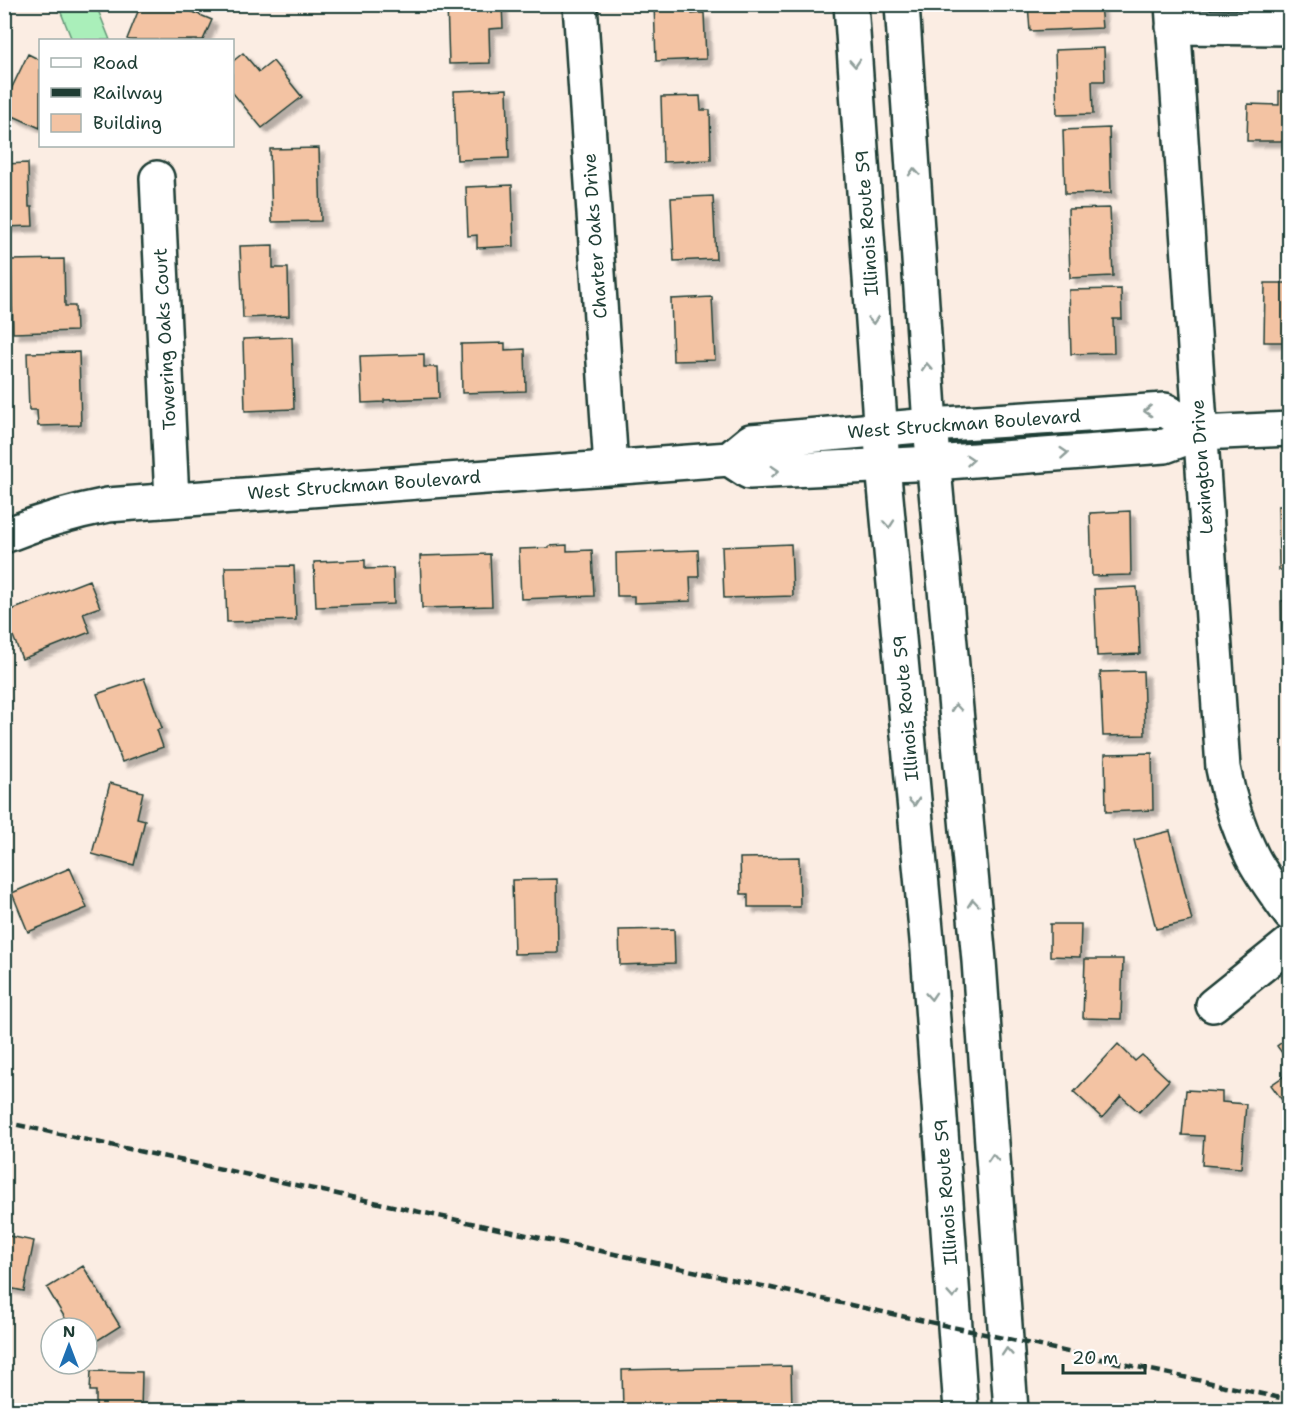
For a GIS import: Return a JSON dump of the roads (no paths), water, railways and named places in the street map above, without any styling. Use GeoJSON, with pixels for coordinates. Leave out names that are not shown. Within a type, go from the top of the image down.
{"type":"FeatureCollection","features":[{"type":"Feature","properties":{"kind":"street","name":"Charter Oaks Drive"},"geometry":{"type":"LineString","coordinates":[[580,4],[611,467]]}},
{"type":"Feature","properties":{"kind":"street","name":"Illinois Route 59"},"geometry":{"type":"LineString","coordinates":[[851,4],[883,465],[928,951],[960,1410]]}},
{"type":"Feature","properties":{"kind":"street"},"geometry":{"type":"LineString","coordinates":[[902,4],[930,425],[979,961],[1011,1410]]}},
{"type":"Feature","properties":{"kind":"street"},"geometry":{"type":"LineString","coordinates":[[1172,16],[1290,28]]}},
{"type":"Feature","properties":{"kind":"street","name":"Lexington Drive"},"geometry":{"type":"LineString","coordinates":[[1172,16],[1223,768],[1229,798],[1239,827],[1253,857],[1290,914]]}},
{"type":"Feature","properties":{"kind":"street","name":"Towering Oaks Court"},"geometry":{"type":"LineString","coordinates":[[157,178],[172,500]]}},
{"type":"Feature","properties":{"kind":"street","name":"West Struckman Boulevard"},"geometry":{"type":"LineString","coordinates":[[4,536],[27,526],[76,511],[108,505],[729,459],[751,441],[930,425],[1165,410],[1200,433]]}},
{"type":"Feature","properties":{"kind":"street","name":"West Struckman Boulevard"},"geometry":{"type":"LineString","coordinates":[[729,459],[750,472],[934,463],[1165,446],[1200,433],[1290,429]]}},
{"type":"Feature","properties":{"kind":"street"},"geometry":{"type":"LineString","coordinates":[[1213,1005],[1290,943]]}},
{"type":"Feature","properties":{"kind":"railway"},"geometry":{"type":"LineString","coordinates":[[4,1122],[1290,1400]]}}]}
